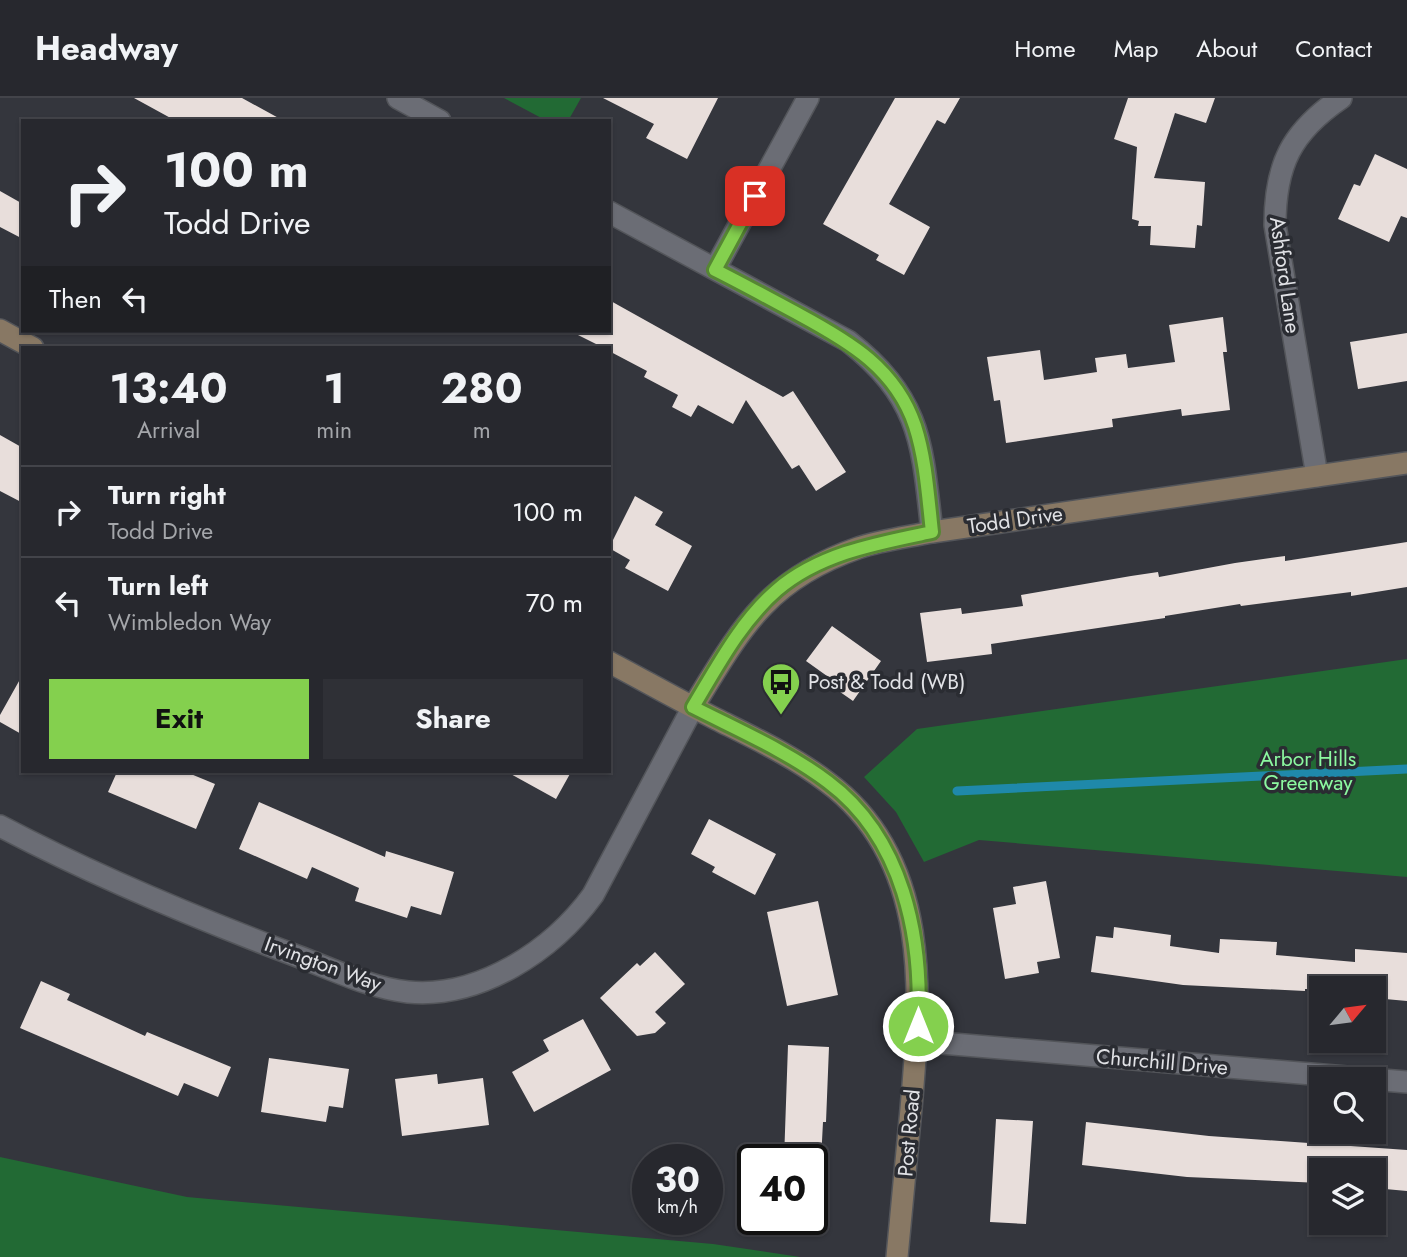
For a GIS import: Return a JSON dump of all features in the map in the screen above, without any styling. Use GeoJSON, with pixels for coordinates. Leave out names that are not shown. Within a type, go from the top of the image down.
{"type":"FeatureCollection","features":[{"type":"Feature","properties":{"kind":"street"},"geometry":{"type":"LineString","coordinates":[[398,98],[436,119]]}},
{"type":"Feature","properties":{"kind":"street"},"geometry":{"type":"LineString","coordinates":[[715,270],[807,98]]}},
{"type":"Feature","properties":{"kind":"street","name":"Ashford Lane"},"geometry":{"type":"LineString","coordinates":[[1317,475],[1275,225],[1275,191],[1286,159],[1301,132],[1319,113],[1341,98]]}},
{"type":"Feature","properties":{"kind":"street"},"geometry":{"type":"LineString","coordinates":[[611,213],[848,341],[876,363],[899,390],[915,425],[924,462],[932,532]]}},
{"type":"Feature","properties":{"kind":"street"},"geometry":{"type":"LineString","coordinates":[[0,330],[29,346]]}},
{"type":"Feature","properties":{"kind":"street","name":"Todd Drive"},"geometry":{"type":"LineString","coordinates":[[693,707],[740,633],[778,589],[808,569],[859,547],[932,532],[1407,463]]}},
{"type":"Feature","properties":{"kind":"street","name":"Post Road"},"geometry":{"type":"LineString","coordinates":[[611,663],[778,751],[828,782],[858,811],[883,845],[905,893],[916,948],[917,1041],[897,1257]]}},
{"type":"Feature","properties":{"kind":"street","name":"Irvington Way"},"geometry":{"type":"LineString","coordinates":[[0,826],[70,863],[269,946],[377,986],[410,992],[450,989],[490,977],[526,960],[574,921],[593,895],[693,707]]}},
{"type":"Feature","properties":{"kind":"street","name":"Churchill Drive"},"geometry":{"type":"LineString","coordinates":[[917,1041],[1407,1082]]}},
{"type":"Feature","properties":{"kind":"green space"},"geometry":{"type":"Polygon","coordinates":[[[504,98],[581,98],[569,119],[543,119],[504,98]]]}},
{"type":"Feature","properties":{"kind":"green space","name":"Arbor Hills Greenway"},"geometry":{"type":"Polygon","coordinates":[[[1407,659],[1407,877],[979,840],[924,862],[896,812],[864,777],[917,729],[1407,659]]]}},
{"type":"Feature","properties":{"kind":"green space"},"geometry":{"type":"Polygon","coordinates":[[[0,1157],[187,1197],[713,1244],[800,1257],[0,1257],[0,1157]]]}},
{"type":"Feature","properties":{"kind":"building"},"geometry":{"type":"Polygon","coordinates":[[[134,98],[242,98],[280,119],[172,119],[134,98]]]}},
{"type":"Feature","properties":{"kind":"building"},"geometry":{"type":"Polygon","coordinates":[[[603,98],[718,98],[687,159],[646,138],[654,124],[603,98]]]}},
{"type":"Feature","properties":{"kind":"building"},"geometry":{"type":"Polygon","coordinates":[[[895,98],[960,98],[945,124],[937,120],[889,204],[930,227],[904,275],[876,260],[879,255],[823,224],[895,98]]]}},
{"type":"Feature","properties":{"kind":"building"},"geometry":{"type":"Polygon","coordinates":[[[1128,98],[1215,98],[1206,123],[1175,113],[1154,178],[1205,182],[1202,226],[1197,225],[1195,248],[1150,245],[1151,226],[1138,226],[1139,221],[1132,219],[1137,147],[1114,139],[1128,98]]]}},
{"type":"Feature","properties":{"kind":"building"},"geometry":{"type":"Polygon","coordinates":[[[1375,154],[1407,169],[1407,218],[1401,216],[1389,242],[1338,219],[1354,184],[1360,186],[1375,154]]]}},
{"type":"Feature","properties":{"kind":"building"},"geometry":{"type":"Polygon","coordinates":[[[0,191],[21,203],[21,238],[0,227],[0,191]]]}},
{"type":"Feature","properties":{"kind":"building"},"geometry":{"type":"Polygon","coordinates":[[[611,301],[783,397],[793,391],[846,472],[816,491],[799,465],[792,469],[746,400],[733,424],[698,405],[691,417],[672,407],[678,395],[644,377],[647,371],[611,352],[611,346],[600,346],[574,333],[611,333],[611,301]]]}},
{"type":"Feature","properties":{"kind":"building"},"geometry":{"type":"Polygon","coordinates":[[[1223,317],[1227,352],[1223,352],[1230,410],[1182,416],[1181,409],[1112,419],[1113,427],[1006,443],[1000,400],[994,401],[987,357],[1040,350],[1044,380],[1097,372],[1095,358],[1126,354],[1128,368],[1175,362],[1169,325],[1223,317]]]}},
{"type":"Feature","properties":{"kind":"building"},"geometry":{"type":"Polygon","coordinates":[[[1407,333],[1407,381],[1358,389],[1350,342],[1407,333]]]}},
{"type":"Feature","properties":{"kind":"building"},"geometry":{"type":"Polygon","coordinates":[[[0,435],[21,447],[21,502],[0,491],[0,435]]]}},
{"type":"Feature","properties":{"kind":"building"},"geometry":{"type":"Polygon","coordinates":[[[635,496],[663,512],[655,525],[692,546],[668,591],[625,568],[630,560],[611,549],[611,544],[635,496]]]}},
{"type":"Feature","properties":{"kind":"building"},"geometry":{"type":"Polygon","coordinates":[[[1407,542],[1407,587],[1351,596],[1351,592],[1240,604],[991,644],[992,654],[927,662],[920,613],[961,608],[962,614],[1023,606],[1021,595],[1131,576],[1158,572],[1159,577],[1235,563],[1285,556],[1285,561],[1407,542]]]}},
{"type":"Feature","properties":{"kind":"building"},"geometry":{"type":"Polygon","coordinates":[[[832,626],[881,661],[853,701],[823,680],[827,676],[806,661],[832,626]]]}},
{"type":"Feature","properties":{"kind":"building"},"geometry":{"type":"Polygon","coordinates":[[[21,678],[21,734],[0,722],[0,715],[21,678]]]}},
{"type":"Feature","properties":{"kind":"building"},"geometry":{"type":"Polygon","coordinates":[[[117,773],[188,773],[215,784],[196,829],[108,792],[117,773]]]}},
{"type":"Feature","properties":{"kind":"building"},"geometry":{"type":"Polygon","coordinates":[[[509,773],[570,773],[556,799],[509,773]]]}},
{"type":"Feature","properties":{"kind":"building"},"geometry":{"type":"Polygon","coordinates":[[[259,802],[385,857],[386,851],[454,872],[441,915],[411,906],[407,918],[355,901],[359,888],[312,867],[307,879],[239,849],[259,802]]]}},
{"type":"Feature","properties":{"kind":"building"},"geometry":{"type":"Polygon","coordinates":[[[709,819],[776,854],[755,895],[712,872],[715,867],[691,854],[709,819]]]}},
{"type":"Feature","properties":{"kind":"building"},"geometry":{"type":"Polygon","coordinates":[[[1046,881],[1060,958],[1037,962],[1039,973],[1005,979],[993,908],[1016,904],[1013,887],[1046,881]]]}},
{"type":"Feature","properties":{"kind":"building"},"geometry":{"type":"Polygon","coordinates":[[[818,901],[838,995],[787,1006],[767,912],[818,901]]]}},
{"type":"Feature","properties":{"kind":"building"},"geometry":{"type":"Polygon","coordinates":[[[1114,927],[1171,935],[1170,946],[1219,953],[1220,939],[1277,942],[1276,955],[1355,962],[1355,949],[1407,953],[1407,1001],[1386,999],[1386,976],[1309,976],[1309,989],[1305,991],[1183,985],[1091,972],[1096,936],[1113,938],[1114,927]]]}},
{"type":"Feature","properties":{"kind":"building"},"geometry":{"type":"Polygon","coordinates":[[[655,952],[685,984],[655,1012],[666,1023],[655,1033],[637,1036],[600,998],[637,963],[640,966],[655,952]]]}},
{"type":"Feature","properties":{"kind":"building"},"geometry":{"type":"Polygon","coordinates":[[[41,981],[70,994],[67,1000],[145,1036],[147,1032],[231,1067],[218,1097],[184,1083],[178,1096],[20,1028],[41,981]]]}},
{"type":"Feature","properties":{"kind":"building"},"geometry":{"type":"Polygon","coordinates":[[[583,1019],[611,1070],[534,1112],[512,1072],[549,1051],[543,1040],[583,1019]]]}},
{"type":"Feature","properties":{"kind":"building"},"geometry":{"type":"Polygon","coordinates":[[[788,1045],[829,1047],[826,1122],[823,1122],[822,1144],[785,1144],[788,1045]]]}},
{"type":"Feature","properties":{"kind":"building"},"geometry":{"type":"Polygon","coordinates":[[[269,1058],[349,1069],[343,1108],[329,1106],[326,1122],[261,1112],[269,1058]]]}},
{"type":"Feature","properties":{"kind":"building"},"geometry":{"type":"Polygon","coordinates":[[[437,1074],[438,1084],[483,1078],[489,1125],[402,1136],[395,1079],[437,1074]]]}},
{"type":"Feature","properties":{"kind":"building"},"geometry":{"type":"Polygon","coordinates":[[[996,1119],[1033,1121],[1026,1224],[990,1222],[996,1119]]]}},
{"type":"Feature","properties":{"kind":"building"},"geometry":{"type":"Polygon","coordinates":[[[1086,1122],[1209,1136],[1407,1150],[1407,1191],[1386,1189],[1386,1158],[1309,1158],[1309,1182],[1187,1177],[1082,1165],[1086,1122]]]}},
{"type":"Feature","properties":{"kind":"waterway"},"geometry":{"type":"LineString","coordinates":[[957,791],[1407,769]]}},
{"type":"Feature","properties":{"kind":"place","name":"Post & Todd (WB)"},"geometry":{"type":"Point","coordinates":[781,716]}},
{"type":"Feature","properties":{"kind":"route"},"geometry":{"type":"LineString","coordinates":[[755,196],[715,270],[848,341],[876,363],[899,390],[915,425],[924,462],[932,532],[859,547],[808,569],[778,589],[752,616],[727,650],[693,707],[778,751],[828,782],[858,811],[883,845],[905,893],[916,948],[918,1026]]}}]}
